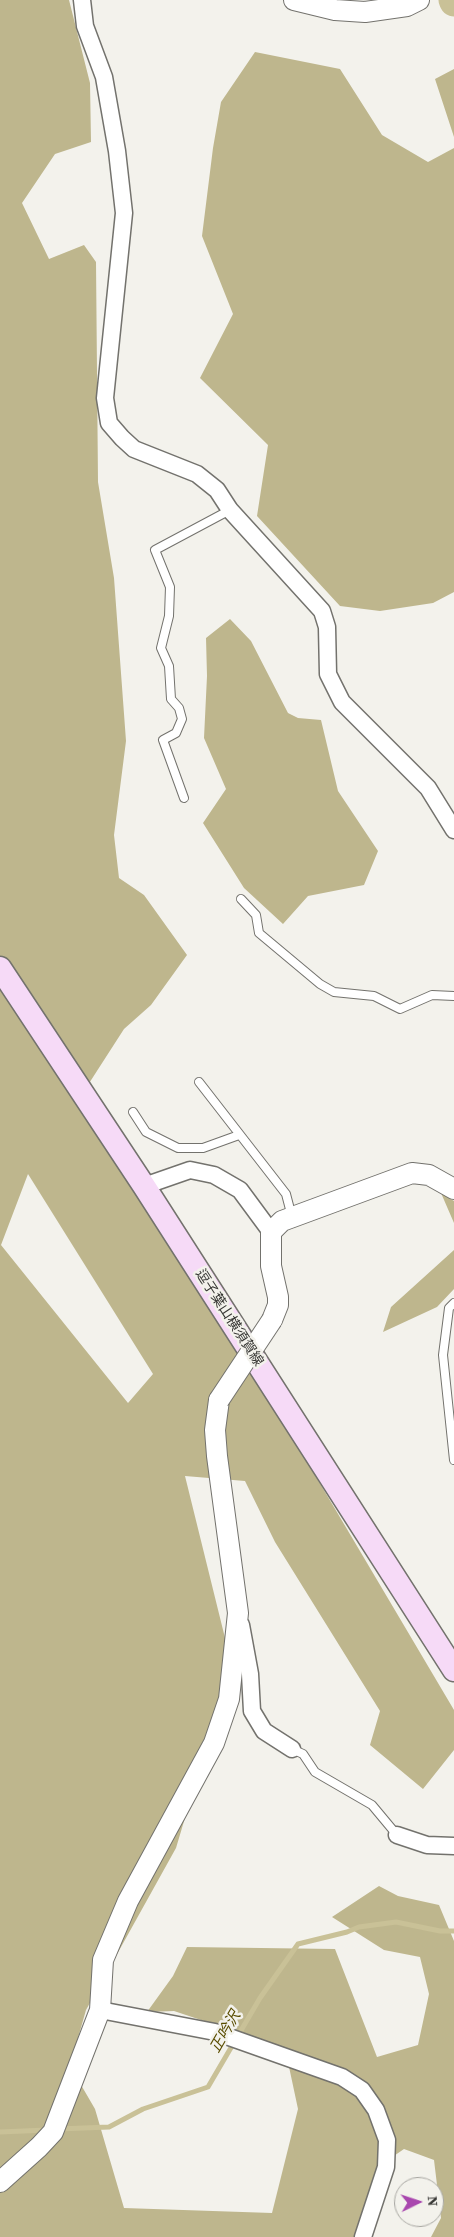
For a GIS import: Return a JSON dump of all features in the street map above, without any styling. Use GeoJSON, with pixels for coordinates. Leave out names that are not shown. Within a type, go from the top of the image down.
{"type":"FeatureCollection","features":[{"type":"Feature","properties":{"kind":"main road","name":"逗子葉山横須賀線"},"geometry":{"type":"LineString","coordinates":[[0,968],[144,1186],[454,1670]]}},
{"type":"Feature","properties":{"kind":"street"},"geometry":{"type":"LineString","coordinates":[[82,0],[85,26],[104,77],[118,151],[124,213],[105,398],[109,423],[134,449],[197,474],[216,490],[230,510],[322,611],[328,627],[328,674],[342,702],[428,788],[454,830]]}},
{"type":"Feature","properties":{"kind":"street"},"geometry":{"type":"LineString","coordinates":[[294,0],[335,10],[346,6],[386,10],[407,6],[419,0]]}},
{"type":"Feature","properties":{"kind":"street"},"geometry":{"type":"LineString","coordinates":[[144,1186],[190,1170],[214,1175],[240,1190],[271,1232],[271,1266],[278,1305],[272,1320],[220,1400],[215,1430],[238,1613],[250,1674],[252,1711],[264,1731],[292,1749]]}},
{"type":"Feature","properties":{"kind":"street"},"geometry":{"type":"LineString","coordinates":[[271,1232],[282,1221],[412,1173],[429,1175],[454,1190]]}},
{"type":"Feature","properties":{"kind":"street"},"geometry":{"type":"LineString","coordinates":[[0,2182],[53,2132],[100,2010],[102,1960],[128,1901],[214,1743],[226,1708],[234,1662],[238,1613]]}},
{"type":"Feature","properties":{"kind":"street"},"geometry":{"type":"LineString","coordinates":[[397,1835],[427,1845],[454,1846]]}},
{"type":"Feature","properties":{"kind":"street"},"geometry":{"type":"LineString","coordinates":[[100,2010],[215,2032],[342,2076],[362,2090],[376,2110],[387,2140],[386,2166],[363,2237]]}},
{"type":"Feature","properties":{"kind":"lane"},"geometry":{"type":"LineString","coordinates":[[184,798],[163,740],[176,733],[182,719],[180,708],[171,699],[169,666],[161,648],[169,616],[170,587],[155,550],[230,510]]}},
{"type":"Feature","properties":{"kind":"lane"},"geometry":{"type":"LineString","coordinates":[[240,899],[256,915],[259,933],[320,984],[334,992],[374,996],[400,1009],[432,995],[454,996]]}},
{"type":"Feature","properties":{"kind":"lane"},"geometry":{"type":"LineString","coordinates":[[199,1082],[286,1194],[292,1217]]}},
{"type":"Feature","properties":{"kind":"lane"},"geometry":{"type":"LineString","coordinates":[[133,1112],[146,1132],[178,1148],[203,1148],[239,1134]]}},
{"type":"Feature","properties":{"kind":"lane"},"geometry":{"type":"LineString","coordinates":[[454,1303],[449,1308],[443,1355],[454,1460]]}},
{"type":"Feature","properties":{"kind":"lane"},"geometry":{"type":"LineString","coordinates":[[292,1749],[303,1754],[315,1772],[372,1805],[397,1835]]}},
{"type":"Feature","properties":{"kind":"shaded area"},"geometry":{"type":"Polygon","coordinates":[[[0,0],[69,0],[90,83],[91,142],[55,154],[22,203],[49,259],[84,245],[96,262],[98,482],[114,578],[126,741],[114,835],[119,878],[144,895],[187,955],[151,1005],[124,1029],[86,1088],[454,1710],[454,1750],[423,1789],[370,1745],[380,1711],[275,1542],[245,1481],[185,1476],[225,1638],[225,1684],[176,1848],[86,2010],[70,2066],[95,2109],[124,2208],[272,2213],[298,2109],[285,2048],[174,2011],[147,2012],[173,1976],[187,1947],[335,1949],[377,2057],[418,2045],[429,1994],[420,1957],[384,1950],[332,1917],[379,1886],[398,1896],[439,1905],[454,1941],[454,2237],[431,2237],[436,2227],[444,2227],[444,2177],[436,2177],[434,2160],[404,2149],[385,2162],[359,2231],[354,2237],[0,2237],[0,0]],[[28,1174],[1,1245],[128,1403],[153,1374],[28,1174]]]}},
{"type":"Feature","properties":{"kind":"shaded area"},"geometry":{"type":"Polygon","coordinates":[[[255,52],[340,69],[382,135],[428,162],[454,148],[454,592],[433,603],[380,611],[340,606],[257,516],[268,445],[200,378],[233,314],[202,236],[213,148],[221,102],[255,52]]]}},
{"type":"Feature","properties":{"kind":"shaded area"},"geometry":{"type":"Polygon","coordinates":[[[454,69],[454,137],[435,79],[454,69]]]}},
{"type":"Feature","properties":{"kind":"shaded area"},"geometry":{"type":"Polygon","coordinates":[[[230,619],[251,641],[288,713],[298,718],[321,720],[338,791],[378,851],[364,885],[308,896],[283,924],[244,888],[203,823],[226,789],[204,738],[207,676],[206,638],[230,619]]]}},
{"type":"Feature","properties":{"kind":"shaded area"},"geometry":{"type":"Polygon","coordinates":[[[441,1193],[454,1201],[454,1223],[441,1193]]]}},
{"type":"Feature","properties":{"kind":"shaded area"},"geometry":{"type":"Polygon","coordinates":[[[454,1250],[454,1289],[437,1307],[383,1332],[391,1307],[454,1250]]]}},
{"type":"Feature","properties":{"kind":"waterway","name":"正吟沢"},"geometry":{"type":"LineString","coordinates":[[58,2129],[109,2127],[143,2109],[208,2087],[260,1998],[298,1944],[347,1932],[359,1927],[396,1922],[440,1931],[454,1931]]}},
{"type":"Feature","properties":{"kind":"waterway","name":"正吟沢"},"geometry":{"type":"LineString","coordinates":[[0,2132],[47,2130]]}}]}
